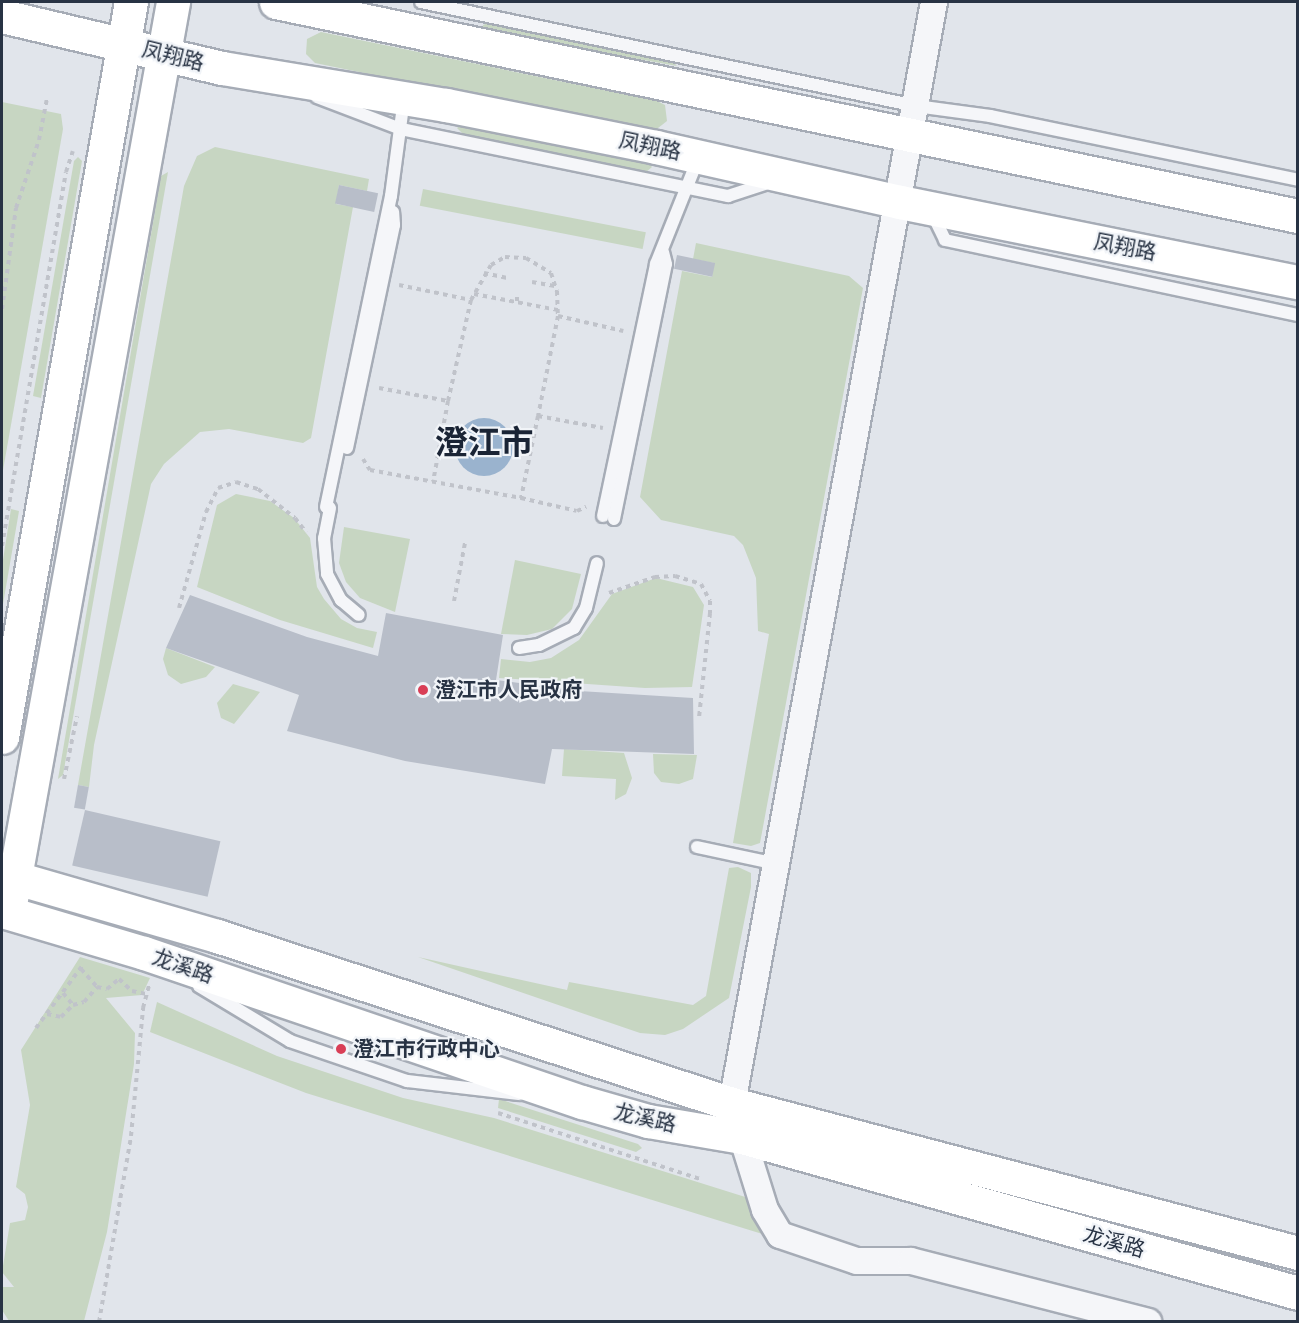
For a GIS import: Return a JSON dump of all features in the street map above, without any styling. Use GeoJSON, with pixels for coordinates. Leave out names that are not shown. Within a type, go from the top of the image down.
{"type":"FeatureCollection","features":[{"type":"Feature","properties":{"kind":"main road"},"geometry":{"type":"LineString","coordinates":[[2,737],[105,129],[130,2]]}},
{"type":"Feature","properties":{"kind":"main road"},"geometry":{"type":"LineString","coordinates":[[5,912],[8,875],[173,2]]}},
{"type":"Feature","properties":{"kind":"main road"},"geometry":{"type":"LineString","coordinates":[[276,2],[913,120],[1298,216]]}},
{"type":"Feature","properties":{"kind":"main road","name":"凤翔路"},"geometry":{"type":"LineString","coordinates":[[2,16],[260,74],[403,114],[699,156],[914,205],[1298,282]]}},
{"type":"Feature","properties":{"kind":"main road","name":"龙溪路"},"geometry":{"type":"LineString","coordinates":[[8,875],[217,936],[732,1104],[1298,1253]]}},
{"type":"Feature","properties":{"kind":"main road","name":"龙溪路"},"geometry":{"type":"LineString","coordinates":[[5,912],[144,953],[582,1102],[648,1121],[742,1137],[1298,1293]]}},
{"type":"Feature","properties":{"kind":"street"},"geometry":{"type":"LineString","coordinates":[[934,2],[913,120],[914,205],[777,864],[732,1104],[765,1210],[780,1235],[857,1261],[911,1261],[1148,1322]]}},
{"type":"Feature","properties":{"kind":"lane"},"geometry":{"type":"LineString","coordinates":[[421,2],[913,120],[990,116],[1298,180]]}},
{"type":"Feature","properties":{"kind":"lane"},"geometry":{"type":"LineString","coordinates":[[359,615],[334,589],[325,556],[330,508],[391,196],[403,114],[728,196],[788,176]]}},
{"type":"Feature","properties":{"kind":"lane"},"geometry":{"type":"LineString","coordinates":[[663,252],[666,264],[608,517],[621,431],[656,264],[663,252],[699,156]]}},
{"type":"Feature","properties":{"kind":"lane"},"geometry":{"type":"LineString","coordinates":[[330,508],[361,385],[394,225],[391,196]]}},
{"type":"Feature","properties":{"kind":"lane"},"geometry":{"type":"LineString","coordinates":[[914,205],[945,240],[1298,315]]}},
{"type":"Feature","properties":{"kind":"lane"},"geometry":{"type":"LineString","coordinates":[[519,648],[557,639],[574,628],[586,608],[597,563]]}},
{"type":"Feature","properties":{"kind":"lane"},"geometry":{"type":"LineString","coordinates":[[697,847],[777,864]]}},
{"type":"Feature","properties":{"kind":"path"},"geometry":{"type":"LineString","coordinates":[[2,309],[16,208],[39,140],[47,98]]}},
{"type":"Feature","properties":{"kind":"path"},"geometry":{"type":"LineString","coordinates":[[2,546],[66,172],[80,141],[105,129]]}},
{"type":"Feature","properties":{"kind":"path"},"geometry":{"type":"LineString","coordinates":[[433,482],[448,401],[471,300],[484,273],[504,257],[526,258],[546,267],[556,286],[558,316],[521,498]]}},
{"type":"Feature","properties":{"kind":"path"},"geometry":{"type":"LineString","coordinates":[[484,273],[508,278]]}},
{"type":"Feature","properties":{"kind":"path"},"geometry":{"type":"LineString","coordinates":[[394,296],[399,274]]}},
{"type":"Feature","properties":{"kind":"path"},"geometry":{"type":"LineString","coordinates":[[382,281],[471,300]]}},
{"type":"Feature","properties":{"kind":"path"},"geometry":{"type":"LineString","coordinates":[[532,282],[556,286]]}},
{"type":"Feature","properties":{"kind":"path"},"geometry":{"type":"LineString","coordinates":[[516,301],[517,292]]}},
{"type":"Feature","properties":{"kind":"path"},"geometry":{"type":"LineString","coordinates":[[474,294],[558,310]]}},
{"type":"Feature","properties":{"kind":"path"},"geometry":{"type":"LineString","coordinates":[[558,316],[641,334]]}},
{"type":"Feature","properties":{"kind":"path"},"geometry":{"type":"LineString","coordinates":[[624,342],[628,321]]}},
{"type":"Feature","properties":{"kind":"path"},"geometry":{"type":"LineString","coordinates":[[373,399],[378,376]]}},
{"type":"Feature","properties":{"kind":"path"},"geometry":{"type":"LineString","coordinates":[[361,385],[448,401]]}},
{"type":"Feature","properties":{"kind":"path"},"geometry":{"type":"LineString","coordinates":[[538,416],[621,431]]}},
{"type":"Feature","properties":{"kind":"path"},"geometry":{"type":"LineString","coordinates":[[604,440],[608,418]]}},
{"type":"Feature","properties":{"kind":"path"},"geometry":{"type":"LineString","coordinates":[[361,456],[370,470],[521,498],[577,511],[590,504]]}},
{"type":"Feature","properties":{"kind":"path"},"geometry":{"type":"LineString","coordinates":[[179,608],[206,512],[218,488],[236,482],[258,489],[295,518],[325,556]]}},
{"type":"Feature","properties":{"kind":"path"},"geometry":{"type":"LineString","coordinates":[[454,601],[465,543]]}},
{"type":"Feature","properties":{"kind":"path"},"geometry":{"type":"LineString","coordinates":[[586,608],[610,593],[655,577],[675,576],[700,584],[710,601],[710,613],[699,717]]}},
{"type":"Feature","properties":{"kind":"path"},"geometry":{"type":"LineString","coordinates":[[36,1028],[87,961],[79,958]]}},
{"type":"Feature","properties":{"kind":"path"},"geometry":{"type":"LineString","coordinates":[[80,968],[97,987],[107,989],[119,979],[132,991],[146,994]]}},
{"type":"Feature","properties":{"kind":"path"},"geometry":{"type":"LineString","coordinates":[[99,1322],[131,1136],[146,994],[150,984],[160,989]]}},
{"type":"Feature","properties":{"kind":"path"},"geometry":{"type":"LineString","coordinates":[[47,1014],[61,1017],[73,1005],[84,1002],[97,987]]}},
{"type":"Feature","properties":{"kind":"path"},"geometry":{"type":"LineString","coordinates":[[63,993],[73,1005]]}},
{"type":"Feature","properties":{"kind":"path"},"geometry":{"type":"LineString","coordinates":[[486,1109],[699,1179]]}},
{"type":"Feature","properties":{"kind":"path"},"geometry":{"type":"LineString","coordinates":[[652,1164],[654,1156]]}},
{"type":"Feature","properties":{"kind":"green space"},"geometry":{"type":"Polygon","coordinates":[[[488,23],[673,62],[677,66],[483,31],[483,25],[488,23]]]}},
{"type":"Feature","properties":{"kind":"green space"},"geometry":{"type":"Polygon","coordinates":[[[321,32],[657,101],[665,105],[667,121],[653,132],[315,63],[306,54],[307,39],[321,32]]]}},
{"type":"Feature","properties":{"kind":"green space"},"geometry":{"type":"Polygon","coordinates":[[[2,102],[61,114],[63,129],[2,476],[2,102]]]}},
{"type":"Feature","properties":{"kind":"green space"},"geometry":{"type":"Polygon","coordinates":[[[463,123],[647,162],[652,167],[645,173],[463,134],[457,128],[463,123]]]}},
{"type":"Feature","properties":{"kind":"green space"},"geometry":{"type":"Polygon","coordinates":[[[215,147],[369,179],[367,191],[339,185],[336,204],[353,207],[311,438],[303,443],[229,429],[200,432],[164,464],[151,484],[94,745],[89,787],[78,785],[184,186],[197,156],[215,147]]]}},
{"type":"Feature","properties":{"kind":"green space"},"geometry":{"type":"Polygon","coordinates":[[[78,157],[82,161],[41,398],[33,396],[74,161],[78,157]]]}},
{"type":"Feature","properties":{"kind":"green space"},"geometry":{"type":"Polygon","coordinates":[[[168,172],[63,775],[58,779],[161,176],[168,172]]]}},
{"type":"Feature","properties":{"kind":"green space"},"geometry":{"type":"Polygon","coordinates":[[[423,189],[646,232],[643,249],[420,206],[423,189]]]}},
{"type":"Feature","properties":{"kind":"green space"},"geometry":{"type":"Polygon","coordinates":[[[696,243],[849,276],[863,288],[760,843],[751,846],[733,843],[769,634],[758,631],[756,578],[743,545],[734,536],[661,520],[640,497],[682,271],[712,277],[714,263],[693,259],[696,243]]]}},
{"type":"Feature","properties":{"kind":"green space"},"geometry":{"type":"Polygon","coordinates":[[[236,494],[270,501],[294,518],[310,538],[317,587],[324,599],[341,619],[357,628],[377,632],[373,648],[280,620],[197,587],[217,505],[236,494]]]}},
{"type":"Feature","properties":{"kind":"green space"},"geometry":{"type":"Polygon","coordinates":[[[11,509],[19,511],[2,610],[2,566],[11,509]]]}},
{"type":"Feature","properties":{"kind":"green space"},"geometry":{"type":"Polygon","coordinates":[[[344,527],[410,539],[395,612],[360,598],[346,582],[339,563],[344,527]]]}},
{"type":"Feature","properties":{"kind":"green space"},"geometry":{"type":"Polygon","coordinates":[[[515,560],[581,574],[572,609],[552,629],[527,635],[501,634],[515,560]]]}},
{"type":"Feature","properties":{"kind":"green space"},"geometry":{"type":"Polygon","coordinates":[[[656,578],[693,587],[704,605],[692,687],[645,688],[499,678],[501,659],[530,662],[551,658],[579,640],[612,594],[656,578]]]}},
{"type":"Feature","properties":{"kind":"green space"},"geometry":{"type":"Polygon","coordinates":[[[166,648],[215,667],[206,677],[181,684],[168,675],[163,659],[166,648]]]}},
{"type":"Feature","properties":{"kind":"green space"},"geometry":{"type":"Polygon","coordinates":[[[233,684],[260,692],[234,724],[221,718],[217,703],[233,684]]]}},
{"type":"Feature","properties":{"kind":"green space"},"geometry":{"type":"Polygon","coordinates":[[[564,749],[624,753],[632,778],[626,794],[615,800],[616,779],[562,776],[564,749]]]}},
{"type":"Feature","properties":{"kind":"green space"},"geometry":{"type":"Polygon","coordinates":[[[653,754],[697,755],[693,779],[679,784],[661,782],[654,773],[653,754]]]}},
{"type":"Feature","properties":{"kind":"green space"},"geometry":{"type":"Polygon","coordinates":[[[738,867],[751,873],[751,887],[729,998],[683,1029],[665,1035],[640,1033],[418,957],[567,990],[569,982],[693,1005],[706,996],[729,868],[738,867]]]}},
{"type":"Feature","properties":{"kind":"green space"},"geometry":{"type":"Polygon","coordinates":[[[80,957],[150,978],[142,995],[106,998],[135,1033],[134,1064],[107,1232],[84,1321],[9,1321],[2,1310],[2,1287],[14,1287],[2,1272],[10,1223],[25,1220],[28,1207],[25,1194],[16,1187],[30,1105],[21,1050],[80,957]]]}},
{"type":"Feature","properties":{"kind":"green space"},"geometry":{"type":"Polygon","coordinates":[[[157,1002],[277,1056],[403,1098],[494,1118],[758,1201],[772,1237],[306,1093],[150,1032],[157,1002]]]}},
{"type":"Feature","properties":{"kind":"green space"},"geometry":{"type":"Polygon","coordinates":[[[499,1099],[638,1144],[642,1148],[636,1152],[498,1108],[499,1099]]]}},
{"type":"Feature","properties":{"kind":"water"},"geometry":{"type":"Polygon","coordinates":[[[478,418],[490,418],[500,422],[509,431],[513,453],[505,468],[490,476],[478,476],[468,472],[459,463],[455,453],[455,441],[459,431],[468,422],[478,418]]]}},
{"type":"Feature","properties":{"kind":"building"},"geometry":{"type":"Polygon","coordinates":[[[339,185],[378,193],[374,212],[335,204],[339,185]]]}},
{"type":"Feature","properties":{"kind":"building"},"geometry":{"type":"Polygon","coordinates":[[[677,255],[715,263],[712,277],[674,269],[677,255]]]}},
{"type":"Feature","properties":{"kind":"building","name":"澄江市人民政府"},"geometry":{"type":"Polygon","coordinates":[[[190,595],[307,637],[378,656],[386,613],[503,635],[496,680],[579,691],[693,698],[694,754],[552,749],[545,784],[405,761],[287,731],[299,695],[166,648],[190,595]]]}},
{"type":"Feature","properties":{"kind":"building"},"geometry":{"type":"Polygon","coordinates":[[[78,785],[89,787],[85,810],[74,808],[78,785]]]}},
{"type":"Feature","properties":{"kind":"building"},"geometry":{"type":"Polygon","coordinates":[[[85,810],[220,841],[208,897],[72,866],[85,810]]]}},
{"type":"Feature","properties":{"kind":"place","name":"澄江市人民政府"},"geometry":{"type":"Point","coordinates":[423,690]}},
{"type":"Feature","properties":{"kind":"place","name":"澄江市行政中心"},"geometry":{"type":"Point","coordinates":[341,1049]}},
{"type":"Feature","properties":{"kind":"district","name":"澄江市"},"geometry":{"type":"Point","coordinates":[484,443]}}]}
